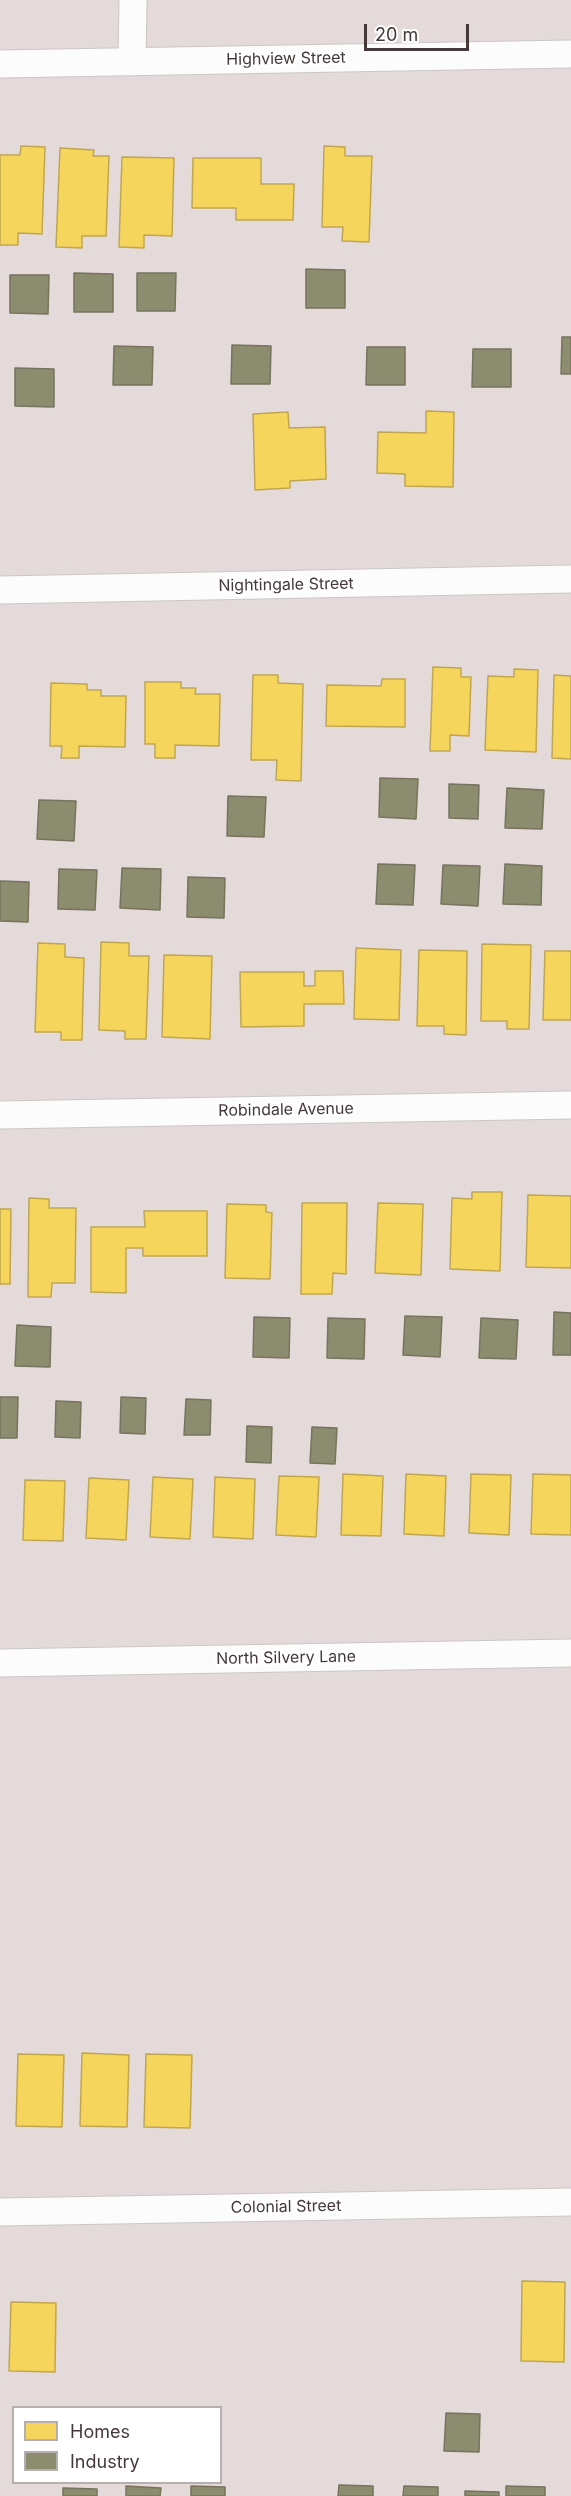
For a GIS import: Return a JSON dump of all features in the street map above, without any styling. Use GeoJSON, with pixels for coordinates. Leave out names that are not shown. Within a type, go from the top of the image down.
{"type":"FeatureCollection","features":[{"type":"Feature","properties":{"kind":"street"},"geometry":{"type":"LineString","coordinates":[[132,62],[134,0]]}},
{"type":"Feature","properties":{"kind":"street","name":"Highview Street"},"geometry":{"type":"LineString","coordinates":[[0,64],[571,54]]}},
{"type":"Feature","properties":{"kind":"street","name":"Nightingale Street"},"geometry":{"type":"LineString","coordinates":[[0,590],[571,579]]}},
{"type":"Feature","properties":{"kind":"street","name":"Robindale Avenue"},"geometry":{"type":"LineString","coordinates":[[0,1115],[571,1106]]}},
{"type":"Feature","properties":{"kind":"street","name":"North Silvery Lane"},"geometry":{"type":"LineString","coordinates":[[0,1663],[571,1653]]}},
{"type":"Feature","properties":{"kind":"street","name":"Colonial Street"},"geometry":{"type":"LineString","coordinates":[[0,2212],[571,2202]]}},
{"type":"Feature","properties":{"kind":"shaded area"},"geometry":{"type":"Polygon","coordinates":[[[0,0],[571,0],[571,2496],[0,2496],[0,0]]]}},
{"type":"Feature","properties":{"kind":"building: Homes"},"geometry":{"type":"Polygon","coordinates":[[[21,146],[45,147],[42,234],[18,233],[18,245],[0,245],[0,155],[20,155],[21,146]]]}},
{"type":"Feature","properties":{"kind":"building: Homes"},"geometry":{"type":"Polygon","coordinates":[[[324,146],[345,147],[345,156],[372,156],[369,242],[342,241],[343,227],[322,227],[324,146]]]}},
{"type":"Feature","properties":{"kind":"building: Homes"},"geometry":{"type":"Polygon","coordinates":[[[60,148],[94,150],[93,156],[109,156],[106,236],[82,236],[82,248],[56,247],[60,148]]]}},
{"type":"Feature","properties":{"kind":"building: Homes"},"geometry":{"type":"Polygon","coordinates":[[[122,157],[174,158],[172,236],[144,235],[144,248],[119,247],[122,157]]]}},
{"type":"Feature","properties":{"kind":"building: Homes"},"geometry":{"type":"Polygon","coordinates":[[[193,158],[261,158],[261,184],[294,184],[293,220],[236,220],[236,208],[192,208],[193,158]]]}},
{"type":"Feature","properties":{"kind":"building: Homes"},"geometry":{"type":"Polygon","coordinates":[[[426,411],[454,412],[453,487],[405,486],[405,474],[377,473],[378,432],[426,433],[426,411]]]}},
{"type":"Feature","properties":{"kind":"building: Homes"},"geometry":{"type":"Polygon","coordinates":[[[288,412],[289,428],[325,427],[326,479],[290,481],[290,488],[255,490],[253,414],[288,412]]]}},
{"type":"Feature","properties":{"kind":"building: Homes"},"geometry":{"type":"Polygon","coordinates":[[[433,667],[461,668],[461,677],[471,677],[469,736],[450,735],[450,751],[430,751],[433,667]]]}},
{"type":"Feature","properties":{"kind":"building: Homes"},"geometry":{"type":"Polygon","coordinates":[[[514,669],[538,670],[536,752],[485,750],[488,676],[514,677],[514,669]]]}},
{"type":"Feature","properties":{"kind":"building: Homes"},"geometry":{"type":"Polygon","coordinates":[[[253,675],[278,675],[278,683],[303,684],[301,781],[276,780],[277,760],[251,760],[253,675]]]}},
{"type":"Feature","properties":{"kind":"building: Homes"},"geometry":{"type":"Polygon","coordinates":[[[554,675],[571,676],[571,759],[552,758],[554,675]]]}},
{"type":"Feature","properties":{"kind":"building: Homes"},"geometry":{"type":"Polygon","coordinates":[[[382,679],[405,679],[405,727],[326,726],[327,685],[381,686],[382,679]]]}},
{"type":"Feature","properties":{"kind":"building: Homes"},"geometry":{"type":"Polygon","coordinates":[[[145,682],[181,682],[181,688],[196,688],[195,694],[220,694],[219,746],[175,745],[175,758],[155,758],[155,744],[145,744],[145,682]]]}},
{"type":"Feature","properties":{"kind":"building: Homes"},"geometry":{"type":"Polygon","coordinates":[[[51,683],[87,684],[87,690],[101,690],[101,696],[126,696],[125,747],[79,746],[79,758],[61,758],[62,746],[50,746],[51,683]]]}},
{"type":"Feature","properties":{"kind":"building: Homes"},"geometry":{"type":"Polygon","coordinates":[[[101,942],[129,943],[129,956],[149,956],[146,1039],[125,1039],[125,1031],[99,1030],[101,942]]]}},
{"type":"Feature","properties":{"kind":"building: Homes"},"geometry":{"type":"Polygon","coordinates":[[[38,943],[65,944],[65,957],[84,958],[82,1040],[61,1040],[61,1032],[35,1032],[38,943]]]}},
{"type":"Feature","properties":{"kind":"building: Homes"},"geometry":{"type":"Polygon","coordinates":[[[482,944],[531,945],[529,1029],[507,1029],[507,1021],[481,1021],[482,944]]]}},
{"type":"Feature","properties":{"kind":"building: Homes"},"geometry":{"type":"Polygon","coordinates":[[[356,948],[401,950],[399,1020],[354,1019],[356,948]]]}},
{"type":"Feature","properties":{"kind":"building: Homes"},"geometry":{"type":"Polygon","coordinates":[[[419,950],[467,951],[466,1035],[444,1034],[444,1026],[417,1026],[419,950]]]}},
{"type":"Feature","properties":{"kind":"building: Homes"},"geometry":{"type":"Polygon","coordinates":[[[545,951],[571,951],[571,1020],[543,1020],[545,951]]]}},
{"type":"Feature","properties":{"kind":"building: Homes"},"geometry":{"type":"Polygon","coordinates":[[[164,955],[212,956],[210,1039],[162,1037],[164,955]]]}},
{"type":"Feature","properties":{"kind":"building: Homes"},"geometry":{"type":"Polygon","coordinates":[[[315,971],[343,971],[344,1004],[304,1004],[304,1026],[241,1027],[240,972],[304,972],[304,986],[315,986],[315,971]]]}},
{"type":"Feature","properties":{"kind":"building: Homes"},"geometry":{"type":"Polygon","coordinates":[[[472,1192],[502,1192],[500,1271],[450,1269],[452,1198],[472,1199],[472,1192]]]}},
{"type":"Feature","properties":{"kind":"building: Homes"},"geometry":{"type":"Polygon","coordinates":[[[528,1195],[571,1196],[571,1268],[526,1267],[528,1195]]]}},
{"type":"Feature","properties":{"kind":"building: Homes"},"geometry":{"type":"Polygon","coordinates":[[[29,1198],[49,1199],[49,1208],[76,1208],[75,1283],[52,1283],[51,1297],[28,1297],[29,1198]]]}},
{"type":"Feature","properties":{"kind":"building: Homes"},"geometry":{"type":"Polygon","coordinates":[[[302,1203],[347,1203],[346,1274],[333,1273],[332,1294],[301,1294],[302,1203]]]}},
{"type":"Feature","properties":{"kind":"building: Homes"},"geometry":{"type":"Polygon","coordinates":[[[378,1203],[423,1204],[421,1275],[375,1273],[378,1203]]]}},
{"type":"Feature","properties":{"kind":"building: Homes"},"geometry":{"type":"Polygon","coordinates":[[[227,1204],[266,1205],[266,1212],[272,1213],[270,1279],[225,1278],[227,1204]]]}},
{"type":"Feature","properties":{"kind":"building: Homes"},"geometry":{"type":"Polygon","coordinates":[[[0,1209],[11,1209],[10,1284],[0,1284],[0,1209]]]}},
{"type":"Feature","properties":{"kind":"building: Homes"},"geometry":{"type":"Polygon","coordinates":[[[144,1211],[207,1211],[207,1256],[143,1256],[143,1248],[126,1248],[126,1293],[91,1292],[91,1227],[145,1227],[144,1211]]]}},
{"type":"Feature","properties":{"kind":"building: Homes"},"geometry":{"type":"Polygon","coordinates":[[[343,1474],[383,1476],[381,1536],[341,1535],[343,1474]]]}},
{"type":"Feature","properties":{"kind":"building: Homes"},"geometry":{"type":"Polygon","coordinates":[[[406,1474],[446,1476],[444,1536],[404,1534],[406,1474]]]}},
{"type":"Feature","properties":{"kind":"building: Homes"},"geometry":{"type":"Polygon","coordinates":[[[471,1474],[511,1475],[509,1535],[469,1533],[471,1474]]]}},
{"type":"Feature","properties":{"kind":"building: Homes"},"geometry":{"type":"Polygon","coordinates":[[[533,1474],[571,1475],[571,1535],[531,1534],[533,1474]]]}},
{"type":"Feature","properties":{"kind":"building: Homes"},"geometry":{"type":"Polygon","coordinates":[[[279,1476],[319,1477],[316,1537],[276,1535],[279,1476]]]}},
{"type":"Feature","properties":{"kind":"building: Homes"},"geometry":{"type":"Polygon","coordinates":[[[153,1477],[193,1479],[190,1539],[150,1537],[153,1477]]]}},
{"type":"Feature","properties":{"kind":"building: Homes"},"geometry":{"type":"Polygon","coordinates":[[[215,1477],[255,1479],[253,1539],[213,1537],[215,1477]]]}},
{"type":"Feature","properties":{"kind":"building: Homes"},"geometry":{"type":"Polygon","coordinates":[[[89,1478],[129,1480],[126,1540],[86,1538],[89,1478]]]}},
{"type":"Feature","properties":{"kind":"building: Homes"},"geometry":{"type":"Polygon","coordinates":[[[25,1480],[65,1481],[63,1541],[23,1540],[25,1480]]]}},
{"type":"Feature","properties":{"kind":"building: Homes"},"geometry":{"type":"Polygon","coordinates":[[[82,2053],[129,2055],[127,2127],[80,2126],[82,2053]]]}},
{"type":"Feature","properties":{"kind":"building: Homes"},"geometry":{"type":"Polygon","coordinates":[[[18,2054],[64,2055],[62,2127],[16,2126],[18,2054]]]}},
{"type":"Feature","properties":{"kind":"building: Homes"},"geometry":{"type":"Polygon","coordinates":[[[146,2054],[192,2055],[190,2128],[144,2127],[146,2054]]]}},
{"type":"Feature","properties":{"kind":"building: Homes"},"geometry":{"type":"Polygon","coordinates":[[[522,2281],[565,2282],[564,2362],[521,2361],[522,2281]]]}},
{"type":"Feature","properties":{"kind":"building: Homes"},"geometry":{"type":"Polygon","coordinates":[[[11,2302],[56,2303],[55,2372],[9,2371],[11,2302]]]}},
{"type":"Feature","properties":{"kind":"building: Industry"},"geometry":{"type":"Polygon","coordinates":[[[306,269],[345,270],[345,308],[306,308],[306,269]]]}},
{"type":"Feature","properties":{"kind":"building: Industry"},"geometry":{"type":"Polygon","coordinates":[[[74,273],[113,274],[113,312],[74,312],[74,273]]]}},
{"type":"Feature","properties":{"kind":"building: Industry"},"geometry":{"type":"Polygon","coordinates":[[[137,273],[176,273],[175,311],[137,311],[137,273]]]}},
{"type":"Feature","properties":{"kind":"building: Industry"},"geometry":{"type":"Polygon","coordinates":[[[10,275],[49,275],[48,314],[10,313],[10,275]]]}},
{"type":"Feature","properties":{"kind":"building: Industry"},"geometry":{"type":"Polygon","coordinates":[[[562,337],[571,337],[571,374],[561,374],[562,337]]]}},
{"type":"Feature","properties":{"kind":"building: Industry"},"geometry":{"type":"Polygon","coordinates":[[[232,345],[271,346],[270,384],[231,384],[232,345]]]}},
{"type":"Feature","properties":{"kind":"building: Industry"},"geometry":{"type":"Polygon","coordinates":[[[114,346],[153,347],[152,385],[113,385],[114,346]]]}},
{"type":"Feature","properties":{"kind":"building: Industry"},"geometry":{"type":"Polygon","coordinates":[[[367,347],[405,347],[405,385],[366,385],[367,347]]]}},
{"type":"Feature","properties":{"kind":"building: Industry"},"geometry":{"type":"Polygon","coordinates":[[[473,349],[511,349],[511,387],[472,387],[473,349]]]}},
{"type":"Feature","properties":{"kind":"building: Industry"},"geometry":{"type":"Polygon","coordinates":[[[15,368],[54,369],[54,407],[15,406],[15,368]]]}},
{"type":"Feature","properties":{"kind":"building: Industry"},"geometry":{"type":"Polygon","coordinates":[[[380,778],[418,779],[416,819],[379,817],[380,778]]]}},
{"type":"Feature","properties":{"kind":"building: Industry"},"geometry":{"type":"Polygon","coordinates":[[[449,784],[479,785],[478,819],[449,818],[449,784]]]}},
{"type":"Feature","properties":{"kind":"building: Industry"},"geometry":{"type":"Polygon","coordinates":[[[507,788],[544,790],[542,829],[505,828],[507,788]]]}},
{"type":"Feature","properties":{"kind":"building: Industry"},"geometry":{"type":"Polygon","coordinates":[[[228,796],[266,797],[264,837],[227,836],[228,796]]]}},
{"type":"Feature","properties":{"kind":"building: Industry"},"geometry":{"type":"Polygon","coordinates":[[[39,800],[76,801],[74,841],[37,839],[39,800]]]}},
{"type":"Feature","properties":{"kind":"building: Industry"},"geometry":{"type":"Polygon","coordinates":[[[378,864],[415,865],[413,905],[376,904],[378,864]]]}},
{"type":"Feature","properties":{"kind":"building: Industry"},"geometry":{"type":"Polygon","coordinates":[[[505,864],[542,866],[541,905],[503,904],[505,864]]]}},
{"type":"Feature","properties":{"kind":"building: Industry"},"geometry":{"type":"Polygon","coordinates":[[[443,865],[480,866],[478,906],[441,904],[443,865]]]}},
{"type":"Feature","properties":{"kind":"building: Industry"},"geometry":{"type":"Polygon","coordinates":[[[122,868],[161,869],[160,910],[120,908],[122,868]]]}},
{"type":"Feature","properties":{"kind":"building: Industry"},"geometry":{"type":"Polygon","coordinates":[[[59,869],[97,870],[95,910],[58,909],[59,869]]]}},
{"type":"Feature","properties":{"kind":"building: Industry"},"geometry":{"type":"Polygon","coordinates":[[[188,877],[225,878],[224,918],[187,917],[188,877]]]}},
{"type":"Feature","properties":{"kind":"building: Industry"},"geometry":{"type":"Polygon","coordinates":[[[0,881],[29,882],[28,922],[0,921],[0,881]]]}},
{"type":"Feature","properties":{"kind":"building: Industry"},"geometry":{"type":"Polygon","coordinates":[[[554,1312],[571,1313],[571,1355],[553,1355],[554,1312]]]}},
{"type":"Feature","properties":{"kind":"building: Industry"},"geometry":{"type":"Polygon","coordinates":[[[405,1316],[442,1317],[440,1357],[403,1355],[405,1316]]]}},
{"type":"Feature","properties":{"kind":"building: Industry"},"geometry":{"type":"Polygon","coordinates":[[[254,1317],[290,1318],[289,1358],[253,1357],[254,1317]]]}},
{"type":"Feature","properties":{"kind":"building: Industry"},"geometry":{"type":"Polygon","coordinates":[[[328,1318],[365,1319],[364,1359],[327,1358],[328,1318]]]}},
{"type":"Feature","properties":{"kind":"building: Industry"},"geometry":{"type":"Polygon","coordinates":[[[481,1318],[518,1320],[516,1359],[479,1358],[481,1318]]]}},
{"type":"Feature","properties":{"kind":"building: Industry"},"geometry":{"type":"Polygon","coordinates":[[[17,1325],[51,1327],[50,1367],[15,1366],[17,1325]]]}},
{"type":"Feature","properties":{"kind":"building: Industry"},"geometry":{"type":"Polygon","coordinates":[[[0,1397],[18,1397],[17,1438],[0,1438],[0,1397]]]}},
{"type":"Feature","properties":{"kind":"building: Industry"},"geometry":{"type":"Polygon","coordinates":[[[121,1397],[146,1398],[145,1434],[120,1433],[121,1397]]]}},
{"type":"Feature","properties":{"kind":"building: Industry"},"geometry":{"type":"Polygon","coordinates":[[[186,1399],[211,1400],[210,1435],[184,1435],[186,1399]]]}},
{"type":"Feature","properties":{"kind":"building: Industry"},"geometry":{"type":"Polygon","coordinates":[[[56,1401],[81,1402],[80,1438],[55,1437],[56,1401]]]}},
{"type":"Feature","properties":{"kind":"building: Industry"},"geometry":{"type":"Polygon","coordinates":[[[247,1426],[272,1427],[271,1463],[246,1462],[247,1426]]]}},
{"type":"Feature","properties":{"kind":"building: Industry"},"geometry":{"type":"Polygon","coordinates":[[[312,1427],[337,1428],[335,1464],[310,1463],[312,1427]]]}},
{"type":"Feature","properties":{"kind":"building: Industry"},"geometry":{"type":"Polygon","coordinates":[[[446,2413],[480,2414],[479,2452],[444,2451],[446,2413]]]}},
{"type":"Feature","properties":{"kind":"building: Industry"},"geometry":{"type":"Polygon","coordinates":[[[339,2485],[373,2486],[373,2496],[338,2496],[339,2485]]]}},
{"type":"Feature","properties":{"kind":"building: Industry"},"geometry":{"type":"Polygon","coordinates":[[[126,2486],[161,2488],[160,2496],[126,2496],[126,2486]]]}},
{"type":"Feature","properties":{"kind":"building: Industry"},"geometry":{"type":"Polygon","coordinates":[[[191,2486],[225,2487],[225,2496],[191,2496],[191,2486]]]}},
{"type":"Feature","properties":{"kind":"building: Industry"},"geometry":{"type":"Polygon","coordinates":[[[404,2486],[438,2487],[438,2496],[403,2496],[404,2486]]]}},
{"type":"Feature","properties":{"kind":"building: Industry"},"geometry":{"type":"Polygon","coordinates":[[[506,2486],[545,2487],[545,2496],[506,2496],[506,2486]]]}},
{"type":"Feature","properties":{"kind":"building: Industry"},"geometry":{"type":"Polygon","coordinates":[[[63,2488],[97,2489],[97,2496],[63,2496],[63,2488]]]}},
{"type":"Feature","properties":{"kind":"building: Industry"},"geometry":{"type":"Polygon","coordinates":[[[465,2491],[499,2492],[499,2496],[465,2496],[465,2491]]]}}]}
